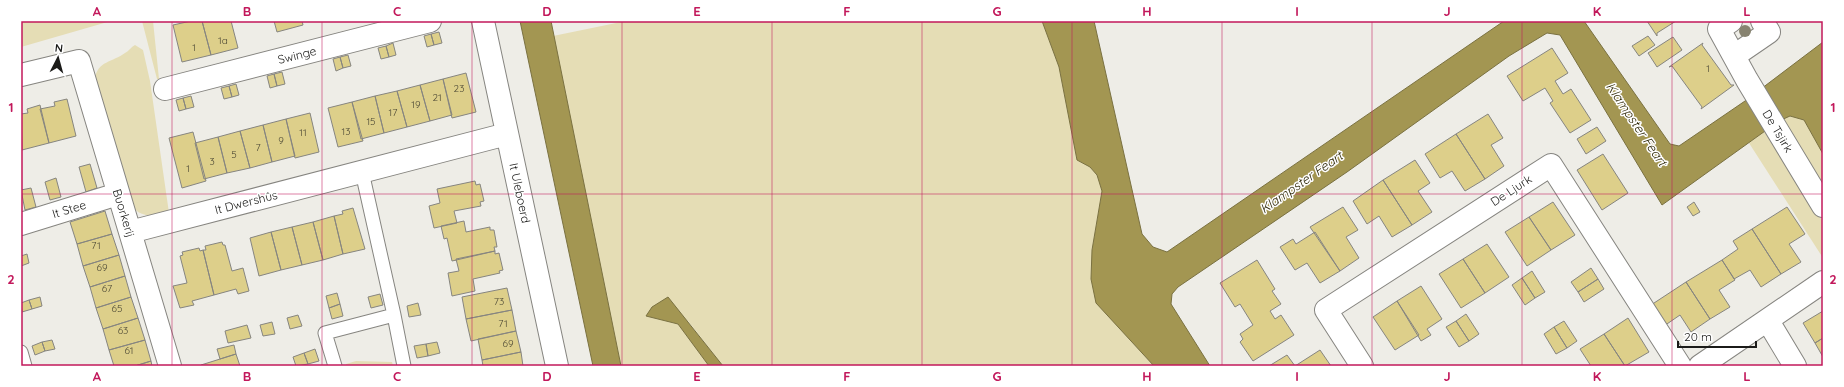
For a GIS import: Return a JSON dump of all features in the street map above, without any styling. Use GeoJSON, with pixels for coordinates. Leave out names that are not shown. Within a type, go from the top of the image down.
{"type":"FeatureCollection","features":[{"type":"Feature","properties":{"kind":"street","name":"Swinge"},"geometry":{"type":"LineString","coordinates":[[165,89],[430,21]]}},
{"type":"Feature","properties":{"kind":"street","name":"It Uleboerd"},"geometry":{"type":"LineString","coordinates":[[483,21],[557,366]]}},
{"type":"Feature","properties":{"kind":"street","name":"De Tsjirk"},"geometry":{"type":"LineString","coordinates":[[1731,21],[1719,29],[1747,80],[1823,206]]}},
{"type":"Feature","properties":{"kind":"street"},"geometry":{"type":"LineString","coordinates":[[1734,56],[1769,32],[1762,21]]}},
{"type":"Feature","properties":{"kind":"street","name":"Buorkerij"},"geometry":{"type":"LineString","coordinates":[[21,75],[79,61],[170,366]]}},
{"type":"Feature","properties":{"kind":"street","name":"It Dwershûs"},"geometry":{"type":"LineString","coordinates":[[130,232],[507,134]]}},
{"type":"Feature","properties":{"kind":"street","name":"De Ljurk"},"geometry":{"type":"LineString","coordinates":[[1362,366],[1326,310],[1551,165],[1680,366]]}},
{"type":"Feature","properties":{"kind":"street","name":"It Stee"},"geometry":{"type":"LineString","coordinates":[[21,224],[118,194]]}},
{"type":"Feature","properties":{"kind":"street"},"geometry":{"type":"LineString","coordinates":[[1700,366],[1823,282]]}},
{"type":"Feature","properties":{"kind":"street"},"geometry":{"type":"LineString","coordinates":[[1768,321],[1795,366]]}},
{"type":"Feature","properties":{"kind":"lane"},"geometry":{"type":"LineString","coordinates":[[362,172],[404,366]]}},
{"type":"Feature","properties":{"kind":"lane"},"geometry":{"type":"LineString","coordinates":[[335,366],[325,333],[394,315]]}},
{"type":"Feature","properties":{"kind":"lane"},"geometry":{"type":"LineString","coordinates":[[21,352],[25,366]]}},
{"type":"Feature","properties":{"kind":"shaded area"},"geometry":{"type":"Polygon","coordinates":[[[21,21],[111,21],[21,47],[21,21]]]}},
{"type":"Feature","properties":{"kind":"shaded area"},"geometry":{"type":"Polygon","coordinates":[[[142,21],[153,21],[159,79],[157,79],[142,21]]]}},
{"type":"Feature","properties":{"kind":"shaded area"},"geometry":{"type":"Polygon","coordinates":[[[626,21],[1042,21],[1059,67],[1077,160],[1090,167],[1097,175],[1102,191],[1092,250],[1128,338],[1154,366],[723,366],[688,321],[646,316],[678,324],[709,366],[621,366],[553,36],[626,21]]]}},
{"type":"Feature","properties":{"kind":"shaded area"},"geometry":{"type":"Polygon","coordinates":[[[135,45],[143,50],[150,81],[169,213],[145,215],[133,207],[95,79],[96,73],[102,65],[120,56],[135,45]]]}},
{"type":"Feature","properties":{"kind":"shaded area"},"geometry":{"type":"Polygon","coordinates":[[[1790,116],[1804,120],[1823,154],[1823,190],[1782,119],[1790,116]]]}},
{"type":"Feature","properties":{"kind":"shaded area"},"geometry":{"type":"Polygon","coordinates":[[[1766,130],[1774,140],[1823,222],[1823,258],[1749,143],[1766,130]]]}},
{"type":"Feature","properties":{"kind":"shaded area"},"geometry":{"type":"Polygon","coordinates":[[[356,361],[392,362],[393,366],[346,366],[346,364],[356,361]]]}},
{"type":"Feature","properties":{"kind":"water"},"geometry":{"type":"Polygon","coordinates":[[[520,21],[551,21],[621,366],[593,366],[520,21]]]}},
{"type":"Feature","properties":{"kind":"water","name":"Klampster Feart"},"geometry":{"type":"Polygon","coordinates":[[[1042,21],[1094,21],[1142,234],[1153,247],[1167,252],[1504,21],[1584,21],[1670,144],[1679,146],[1745,101],[1823,42],[1823,154],[1804,120],[1790,116],[1779,121],[1662,205],[1560,35],[1547,33],[1509,56],[1347,172],[1178,287],[1172,294],[1171,304],[1210,366],[1154,366],[1096,303],[1091,279],[1092,250],[1102,191],[1097,175],[1090,167],[1077,160],[1059,67],[1042,21]]]}},
{"type":"Feature","properties":{"kind":"water"},"geometry":{"type":"Polygon","coordinates":[[[668,297],[723,366],[709,366],[678,324],[646,316],[652,307],[668,297]]]}},
{"type":"Feature","properties":{"kind":"building"},"geometry":{"type":"Polygon","coordinates":[[[191,21],[202,21],[211,55],[182,62],[173,25],[191,21]]]}},
{"type":"Feature","properties":{"kind":"building"},"geometry":{"type":"Polygon","coordinates":[[[202,21],[231,21],[238,48],[211,55],[202,21]]]}},
{"type":"Feature","properties":{"kind":"building"},"geometry":{"type":"Polygon","coordinates":[[[274,21],[302,21],[303,25],[277,32],[274,21]]]}},
{"type":"Feature","properties":{"kind":"building"},"geometry":{"type":"Polygon","coordinates":[[[1647,21],[1676,21],[1657,33],[1657,36],[1647,21]]]}},
{"type":"Feature","properties":{"kind":"building"},"geometry":{"type":"Polygon","coordinates":[[[439,32],[442,43],[434,45],[431,34],[439,32]]]}},
{"type":"Feature","properties":{"kind":"building"},"geometry":{"type":"Polygon","coordinates":[[[431,34],[434,45],[427,47],[424,36],[431,34]]]}},
{"type":"Feature","properties":{"kind":"building"},"geometry":{"type":"Polygon","coordinates":[[[1648,36],[1655,45],[1639,56],[1632,46],[1648,36]]]}},
{"type":"Feature","properties":{"kind":"building"},"geometry":{"type":"Polygon","coordinates":[[[1673,37],[1682,50],[1657,67],[1648,53],[1673,37]]]}},
{"type":"Feature","properties":{"kind":"building"},"geometry":{"type":"Polygon","coordinates":[[[393,43],[396,55],[389,57],[386,46],[393,43]]]}},
{"type":"Feature","properties":{"kind":"building"},"geometry":{"type":"Polygon","coordinates":[[[1703,43],[1702,45],[1731,85],[1734,85],[1701,109],[1702,107],[1672,66],[1669,67],[1703,43]]]}},
{"type":"Feature","properties":{"kind":"building"},"geometry":{"type":"Polygon","coordinates":[[[386,46],[389,57],[381,59],[378,48],[386,46]]]}},
{"type":"Feature","properties":{"kind":"building"},"geometry":{"type":"Polygon","coordinates":[[[1552,48],[1568,73],[1555,81],[1563,94],[1571,89],[1591,120],[1570,133],[1550,103],[1553,101],[1545,88],[1523,101],[1507,76],[1552,48]]]}},
{"type":"Feature","properties":{"kind":"building"},"geometry":{"type":"Polygon","coordinates":[[[348,55],[351,66],[343,68],[340,57],[348,55]]]}},
{"type":"Feature","properties":{"kind":"building"},"geometry":{"type":"Polygon","coordinates":[[[340,57],[343,68],[336,71],[333,59],[340,57]]]}},
{"type":"Feature","properties":{"kind":"building"},"geometry":{"type":"Polygon","coordinates":[[[282,72],[285,84],[277,86],[274,74],[282,72]]]}},
{"type":"Feature","properties":{"kind":"building"},"geometry":{"type":"Polygon","coordinates":[[[466,73],[476,112],[452,118],[443,79],[466,73]]]}},
{"type":"Feature","properties":{"kind":"building"},"geometry":{"type":"Polygon","coordinates":[[[274,74],[277,86],[270,88],[267,76],[274,74]]]}},
{"type":"Feature","properties":{"kind":"building"},"geometry":{"type":"Polygon","coordinates":[[[443,79],[452,115],[430,121],[420,85],[443,79]]]}},
{"type":"Feature","properties":{"kind":"building"},"geometry":{"type":"Polygon","coordinates":[[[236,84],[239,95],[232,97],[229,86],[236,84]]]}},
{"type":"Feature","properties":{"kind":"building"},"geometry":{"type":"Polygon","coordinates":[[[420,85],[430,121],[407,127],[397,91],[420,85]]]}},
{"type":"Feature","properties":{"kind":"building"},"geometry":{"type":"Polygon","coordinates":[[[229,86],[232,97],[224,99],[221,88],[229,86]]]}},
{"type":"Feature","properties":{"kind":"building"},"geometry":{"type":"Polygon","coordinates":[[[397,91],[407,127],[384,133],[375,96],[397,91]]]}},
{"type":"Feature","properties":{"kind":"building"},"geometry":{"type":"Polygon","coordinates":[[[191,96],[194,107],[186,109],[183,98],[191,96]]]}},
{"type":"Feature","properties":{"kind":"building"},"geometry":{"type":"Polygon","coordinates":[[[375,96],[384,133],[361,139],[352,102],[375,96]]]}},
{"type":"Feature","properties":{"kind":"building"},"geometry":{"type":"Polygon","coordinates":[[[183,98],[186,109],[179,111],[176,100],[183,98]]]}},
{"type":"Feature","properties":{"kind":"building"},"geometry":{"type":"Polygon","coordinates":[[[67,99],[76,136],[49,143],[40,109],[55,106],[54,102],[67,99]]]}},
{"type":"Feature","properties":{"kind":"building"},"geometry":{"type":"Polygon","coordinates":[[[352,102],[363,141],[338,147],[328,108],[352,102]]]}},
{"type":"Feature","properties":{"kind":"building"},"geometry":{"type":"Polygon","coordinates":[[[40,105],[49,143],[22,150],[21,114],[28,113],[27,109],[40,105]]]}},
{"type":"Feature","properties":{"kind":"building"},"geometry":{"type":"Polygon","coordinates":[[[310,113],[319,152],[295,158],[286,119],[310,113]]]}},
{"type":"Feature","properties":{"kind":"building"},"geometry":{"type":"Polygon","coordinates":[[[1488,114],[1503,138],[1491,145],[1504,166],[1485,179],[1456,134],[1488,114]]]}},
{"type":"Feature","properties":{"kind":"building"},"geometry":{"type":"Polygon","coordinates":[[[286,119],[295,156],[272,162],[263,125],[286,119]]]}},
{"type":"Feature","properties":{"kind":"building"},"geometry":{"type":"Polygon","coordinates":[[[263,125],[272,162],[250,168],[240,131],[263,125]]]}},
{"type":"Feature","properties":{"kind":"building"},"geometry":{"type":"Polygon","coordinates":[[[1597,127],[1606,141],[1586,154],[1577,139],[1597,127]]]}},
{"type":"Feature","properties":{"kind":"building"},"geometry":{"type":"Polygon","coordinates":[[[240,131],[250,168],[227,173],[218,137],[240,131]]]}},
{"type":"Feature","properties":{"kind":"building"},"geometry":{"type":"Polygon","coordinates":[[[193,132],[206,181],[182,188],[169,138],[193,132]]]}},
{"type":"Feature","properties":{"kind":"building"},"geometry":{"type":"Polygon","coordinates":[[[1456,134],[1485,179],[1465,191],[1452,171],[1440,178],[1425,154],[1456,134]]]}},
{"type":"Feature","properties":{"kind":"building"},"geometry":{"type":"Polygon","coordinates":[[[218,137],[227,173],[204,179],[195,143],[218,137]]]}},
{"type":"Feature","properties":{"kind":"building"},"geometry":{"type":"Polygon","coordinates":[[[1603,154],[1628,193],[1602,210],[1577,170],[1603,154]]]}},
{"type":"Feature","properties":{"kind":"building"},"geometry":{"type":"Polygon","coordinates":[[[1415,160],[1430,183],[1418,191],[1432,212],[1412,225],[1383,180],[1415,160]]]}},
{"type":"Feature","properties":{"kind":"building"},"geometry":{"type":"Polygon","coordinates":[[[90,164],[97,188],[86,192],[79,167],[90,164]]]}},
{"type":"Feature","properties":{"kind":"building"},"geometry":{"type":"Polygon","coordinates":[[[56,178],[61,197],[50,200],[45,182],[56,178]]]}},
{"type":"Feature","properties":{"kind":"building"},"geometry":{"type":"Polygon","coordinates":[[[1383,180],[1412,225],[1392,237],[1379,216],[1367,224],[1353,201],[1383,180]]]}},
{"type":"Feature","properties":{"kind":"building"},"geometry":{"type":"Polygon","coordinates":[[[475,181],[476,185],[480,184],[484,201],[480,202],[481,206],[454,211],[457,223],[434,228],[429,206],[440,203],[437,189],[475,181]]]}},
{"type":"Feature","properties":{"kind":"building"},"geometry":{"type":"Polygon","coordinates":[[[31,188],[36,207],[25,210],[21,190],[31,188]]]}},
{"type":"Feature","properties":{"kind":"building"},"geometry":{"type":"Polygon","coordinates":[[[1553,202],[1575,235],[1551,250],[1529,217],[1553,202]]]}},
{"type":"Feature","properties":{"kind":"building"},"geometry":{"type":"Polygon","coordinates":[[[1694,202],[1700,212],[1693,216],[1687,207],[1694,202]]]}},
{"type":"Feature","properties":{"kind":"building"},"geometry":{"type":"Polygon","coordinates":[[[1343,207],[1358,230],[1346,237],[1359,258],[1340,271],[1310,227],[1343,207]]]}},
{"type":"Feature","properties":{"kind":"building"},"geometry":{"type":"Polygon","coordinates":[[[1787,207],[1805,234],[1789,244],[1801,262],[1781,274],[1752,229],[1787,207]]]}},
{"type":"Feature","properties":{"kind":"building"},"geometry":{"type":"Polygon","coordinates":[[[353,208],[365,249],[343,254],[334,216],[343,214],[342,211],[353,208]]]}},
{"type":"Feature","properties":{"kind":"building"},"geometry":{"type":"Polygon","coordinates":[[[105,211],[112,234],[77,244],[70,222],[105,211]]]}},
{"type":"Feature","properties":{"kind":"building"},"geometry":{"type":"Polygon","coordinates":[[[334,216],[343,254],[323,260],[313,222],[334,216]]]}},
{"type":"Feature","properties":{"kind":"building"},"geometry":{"type":"Polygon","coordinates":[[[1529,217],[1551,250],[1527,266],[1505,232],[1529,217]]]}},
{"type":"Feature","properties":{"kind":"building"},"geometry":{"type":"Polygon","coordinates":[[[464,221],[466,232],[490,227],[490,230],[494,230],[497,247],[494,247],[495,251],[452,261],[447,238],[444,239],[441,226],[464,221]]]}},
{"type":"Feature","properties":{"kind":"building"},"geometry":{"type":"Polygon","coordinates":[[[313,222],[323,260],[302,265],[292,227],[313,222]]]}},
{"type":"Feature","properties":{"kind":"building"},"geometry":{"type":"Polygon","coordinates":[[[292,227],[302,265],[281,270],[271,232],[292,227]]]}},
{"type":"Feature","properties":{"kind":"building"},"geometry":{"type":"Polygon","coordinates":[[[1752,229],[1781,274],[1761,287],[1750,270],[1734,279],[1722,260],[1738,249],[1733,241],[1752,229]]]}},
{"type":"Feature","properties":{"kind":"building"},"geometry":{"type":"Polygon","coordinates":[[[271,232],[281,270],[259,276],[250,238],[271,232]]]}},
{"type":"Feature","properties":{"kind":"building"},"geometry":{"type":"Polygon","coordinates":[[[1315,232],[1340,271],[1320,283],[1307,263],[1295,270],[1280,247],[1293,239],[1296,244],[1315,232]]]}},
{"type":"Feature","properties":{"kind":"building"},"geometry":{"type":"Polygon","coordinates":[[[112,234],[119,255],[83,266],[77,244],[112,234]]]}},
{"type":"Feature","properties":{"kind":"building"},"geometry":{"type":"Polygon","coordinates":[[[222,242],[223,245],[225,245],[232,271],[243,268],[249,291],[238,294],[236,289],[214,295],[203,250],[206,250],[205,246],[222,242]]]}},
{"type":"Feature","properties":{"kind":"building"},"geometry":{"type":"Polygon","coordinates":[[[1487,244],[1509,277],[1485,293],[1463,259],[1487,244]]]}},
{"type":"Feature","properties":{"kind":"building"},"geometry":{"type":"Polygon","coordinates":[[[199,248],[200,251],[203,250],[214,295],[192,301],[194,305],[180,308],[173,286],[187,283],[180,256],[183,255],[182,252],[199,248]]]}},
{"type":"Feature","properties":{"kind":"building"},"geometry":{"type":"Polygon","coordinates":[[[495,251],[495,254],[499,253],[503,270],[499,271],[500,273],[473,279],[475,291],[452,296],[448,273],[459,271],[456,259],[495,251]]]}},
{"type":"Feature","properties":{"kind":"building"},"geometry":{"type":"Polygon","coordinates":[[[27,254],[29,263],[21,266],[21,256],[27,254]]]}},
{"type":"Feature","properties":{"kind":"building"},"geometry":{"type":"Polygon","coordinates":[[[119,255],[125,276],[90,287],[83,266],[119,255]]]}},
{"type":"Feature","properties":{"kind":"building"},"geometry":{"type":"Polygon","coordinates":[[[1463,259],[1485,293],[1461,308],[1439,274],[1463,259]]]}},
{"type":"Feature","properties":{"kind":"building"},"geometry":{"type":"Polygon","coordinates":[[[1257,260],[1275,289],[1272,291],[1281,304],[1270,311],[1275,319],[1281,315],[1294,335],[1253,361],[1240,342],[1243,339],[1240,334],[1253,325],[1240,304],[1235,307],[1220,283],[1257,260]]]}},
{"type":"Feature","properties":{"kind":"building"},"geometry":{"type":"Polygon","coordinates":[[[1722,260],[1735,280],[1719,290],[1730,307],[1710,319],[1686,282],[1722,260]]]}},
{"type":"Feature","properties":{"kind":"building"},"geometry":{"type":"Polygon","coordinates":[[[1591,268],[1598,279],[1578,292],[1571,282],[1591,268]]]}},
{"type":"Feature","properties":{"kind":"building"},"geometry":{"type":"Polygon","coordinates":[[[1532,271],[1545,292],[1535,298],[1522,278],[1532,271]]]}},
{"type":"Feature","properties":{"kind":"building"},"geometry":{"type":"Polygon","coordinates":[[[125,276],[131,297],[96,308],[90,287],[125,276]]]}},
{"type":"Feature","properties":{"kind":"building"},"geometry":{"type":"Polygon","coordinates":[[[1522,278],[1535,298],[1525,305],[1512,285],[1522,278]]]}},
{"type":"Feature","properties":{"kind":"building"},"geometry":{"type":"Polygon","coordinates":[[[1598,279],[1604,289],[1584,302],[1578,292],[1598,279]]]}},
{"type":"Feature","properties":{"kind":"building"},"geometry":{"type":"Polygon","coordinates":[[[1686,282],[1710,319],[1691,332],[1680,315],[1664,326],[1651,305],[1686,282]]]}},
{"type":"Feature","properties":{"kind":"building"},"geometry":{"type":"Polygon","coordinates":[[[1421,286],[1442,319],[1427,329],[1431,335],[1421,341],[1397,301],[1421,286]]]}},
{"type":"Feature","properties":{"kind":"building"},"geometry":{"type":"Polygon","coordinates":[[[507,288],[512,310],[466,319],[462,297],[507,288]]]}},
{"type":"Feature","properties":{"kind":"building"},"geometry":{"type":"Polygon","coordinates":[[[337,293],[340,304],[329,308],[326,296],[337,293]]]}},
{"type":"Feature","properties":{"kind":"building"},"geometry":{"type":"Polygon","coordinates":[[[380,294],[383,305],[371,308],[368,297],[380,294]]]}},
{"type":"Feature","properties":{"kind":"building"},"geometry":{"type":"Polygon","coordinates":[[[40,297],[42,306],[32,309],[29,300],[40,297]]]}},
{"type":"Feature","properties":{"kind":"building"},"geometry":{"type":"Polygon","coordinates":[[[131,297],[138,318],[103,329],[96,308],[131,297]]]}},
{"type":"Feature","properties":{"kind":"building"},"geometry":{"type":"Polygon","coordinates":[[[29,300],[32,309],[22,312],[21,303],[29,300]]]}},
{"type":"Feature","properties":{"kind":"building"},"geometry":{"type":"Polygon","coordinates":[[[1397,301],[1419,335],[1395,350],[1373,317],[1397,301]]]}},
{"type":"Feature","properties":{"kind":"building"},"geometry":{"type":"Polygon","coordinates":[[[418,303],[421,315],[409,317],[407,306],[418,303]]]}},
{"type":"Feature","properties":{"kind":"building"},"geometry":{"type":"Polygon","coordinates":[[[340,304],[343,316],[332,319],[329,308],[340,304]]]}},
{"type":"Feature","properties":{"kind":"building"},"geometry":{"type":"Polygon","coordinates":[[[512,310],[516,331],[471,341],[466,319],[512,310]]]}},
{"type":"Feature","properties":{"kind":"building"},"geometry":{"type":"Polygon","coordinates":[[[1823,311],[1823,338],[1815,343],[1803,323],[1823,311]]]}},
{"type":"Feature","properties":{"kind":"building"},"geometry":{"type":"Polygon","coordinates":[[[1466,314],[1479,334],[1469,341],[1456,321],[1466,314]]]}},
{"type":"Feature","properties":{"kind":"building"},"geometry":{"type":"Polygon","coordinates":[[[298,315],[302,326],[290,329],[287,318],[298,315]]]}},
{"type":"Feature","properties":{"kind":"building"},"geometry":{"type":"Polygon","coordinates":[[[138,318],[145,340],[109,350],[103,329],[138,318]]]}},
{"type":"Feature","properties":{"kind":"building"},"geometry":{"type":"Polygon","coordinates":[[[1628,318],[1649,352],[1625,366],[1604,334],[1628,318]]]}},
{"type":"Feature","properties":{"kind":"building"},"geometry":{"type":"Polygon","coordinates":[[[1456,321],[1469,341],[1459,347],[1446,327],[1456,321]]]}},
{"type":"Feature","properties":{"kind":"building"},"geometry":{"type":"Polygon","coordinates":[[[1564,321],[1577,341],[1567,348],[1554,327],[1564,321]]]}},
{"type":"Feature","properties":{"kind":"building"},"geometry":{"type":"Polygon","coordinates":[[[272,322],[275,334],[263,336],[260,325],[272,322]]]}},
{"type":"Feature","properties":{"kind":"building"},"geometry":{"type":"Polygon","coordinates":[[[247,325],[251,338],[228,343],[225,331],[247,325]]]}},
{"type":"Feature","properties":{"kind":"building"},"geometry":{"type":"Polygon","coordinates":[[[1554,327],[1567,348],[1556,354],[1544,334],[1554,327]]]}},
{"type":"Feature","properties":{"kind":"building"},"geometry":{"type":"Polygon","coordinates":[[[516,331],[521,352],[482,360],[478,339],[516,331]]]}},
{"type":"Feature","properties":{"kind":"building"},"geometry":{"type":"Polygon","coordinates":[[[1604,334],[1625,366],[1591,366],[1580,349],[1604,334]]]}},
{"type":"Feature","properties":{"kind":"building"},"geometry":{"type":"Polygon","coordinates":[[[1823,338],[1823,357],[1815,343],[1823,338]]]}},
{"type":"Feature","properties":{"kind":"building"},"geometry":{"type":"Polygon","coordinates":[[[52,340],[55,349],[45,351],[42,342],[52,340]]]}},
{"type":"Feature","properties":{"kind":"building"},"geometry":{"type":"Polygon","coordinates":[[[145,340],[151,361],[135,366],[114,366],[109,350],[145,340]]]}},
{"type":"Feature","properties":{"kind":"building"},"geometry":{"type":"Polygon","coordinates":[[[42,342],[45,351],[35,355],[32,346],[42,342]]]}},
{"type":"Feature","properties":{"kind":"building"},"geometry":{"type":"Polygon","coordinates":[[[437,342],[440,353],[428,356],[426,344],[437,342]]]}},
{"type":"Feature","properties":{"kind":"building"},"geometry":{"type":"Polygon","coordinates":[[[426,344],[428,356],[417,358],[414,346],[426,344]]]}},
{"type":"Feature","properties":{"kind":"building"},"geometry":{"type":"Polygon","coordinates":[[[234,345],[236,354],[220,359],[217,349],[234,345]]]}},
{"type":"Feature","properties":{"kind":"building"},"geometry":{"type":"Polygon","coordinates":[[[315,349],[319,361],[308,364],[304,353],[315,349]]]}},
{"type":"Feature","properties":{"kind":"building"},"geometry":{"type":"Polygon","coordinates":[[[1320,350],[1331,366],[1295,366],[1320,350]]]}},
{"type":"Feature","properties":{"kind":"building"},"geometry":{"type":"Polygon","coordinates":[[[521,352],[523,366],[483,366],[482,360],[521,352]]]}},
{"type":"Feature","properties":{"kind":"building"},"geometry":{"type":"Polygon","coordinates":[[[304,353],[308,364],[296,366],[293,357],[304,353]]]}},
{"type":"Feature","properties":{"kind":"building"},"geometry":{"type":"Polygon","coordinates":[[[236,354],[240,366],[201,366],[201,365],[236,354]]]}},
{"type":"Feature","properties":{"kind":"building"},"geometry":{"type":"Polygon","coordinates":[[[1287,355],[1295,366],[1269,366],[1287,355]]]}},
{"type":"Feature","properties":{"kind":"building"},"geometry":{"type":"Polygon","coordinates":[[[151,361],[152,366],[135,366],[151,361]]]}}]}
